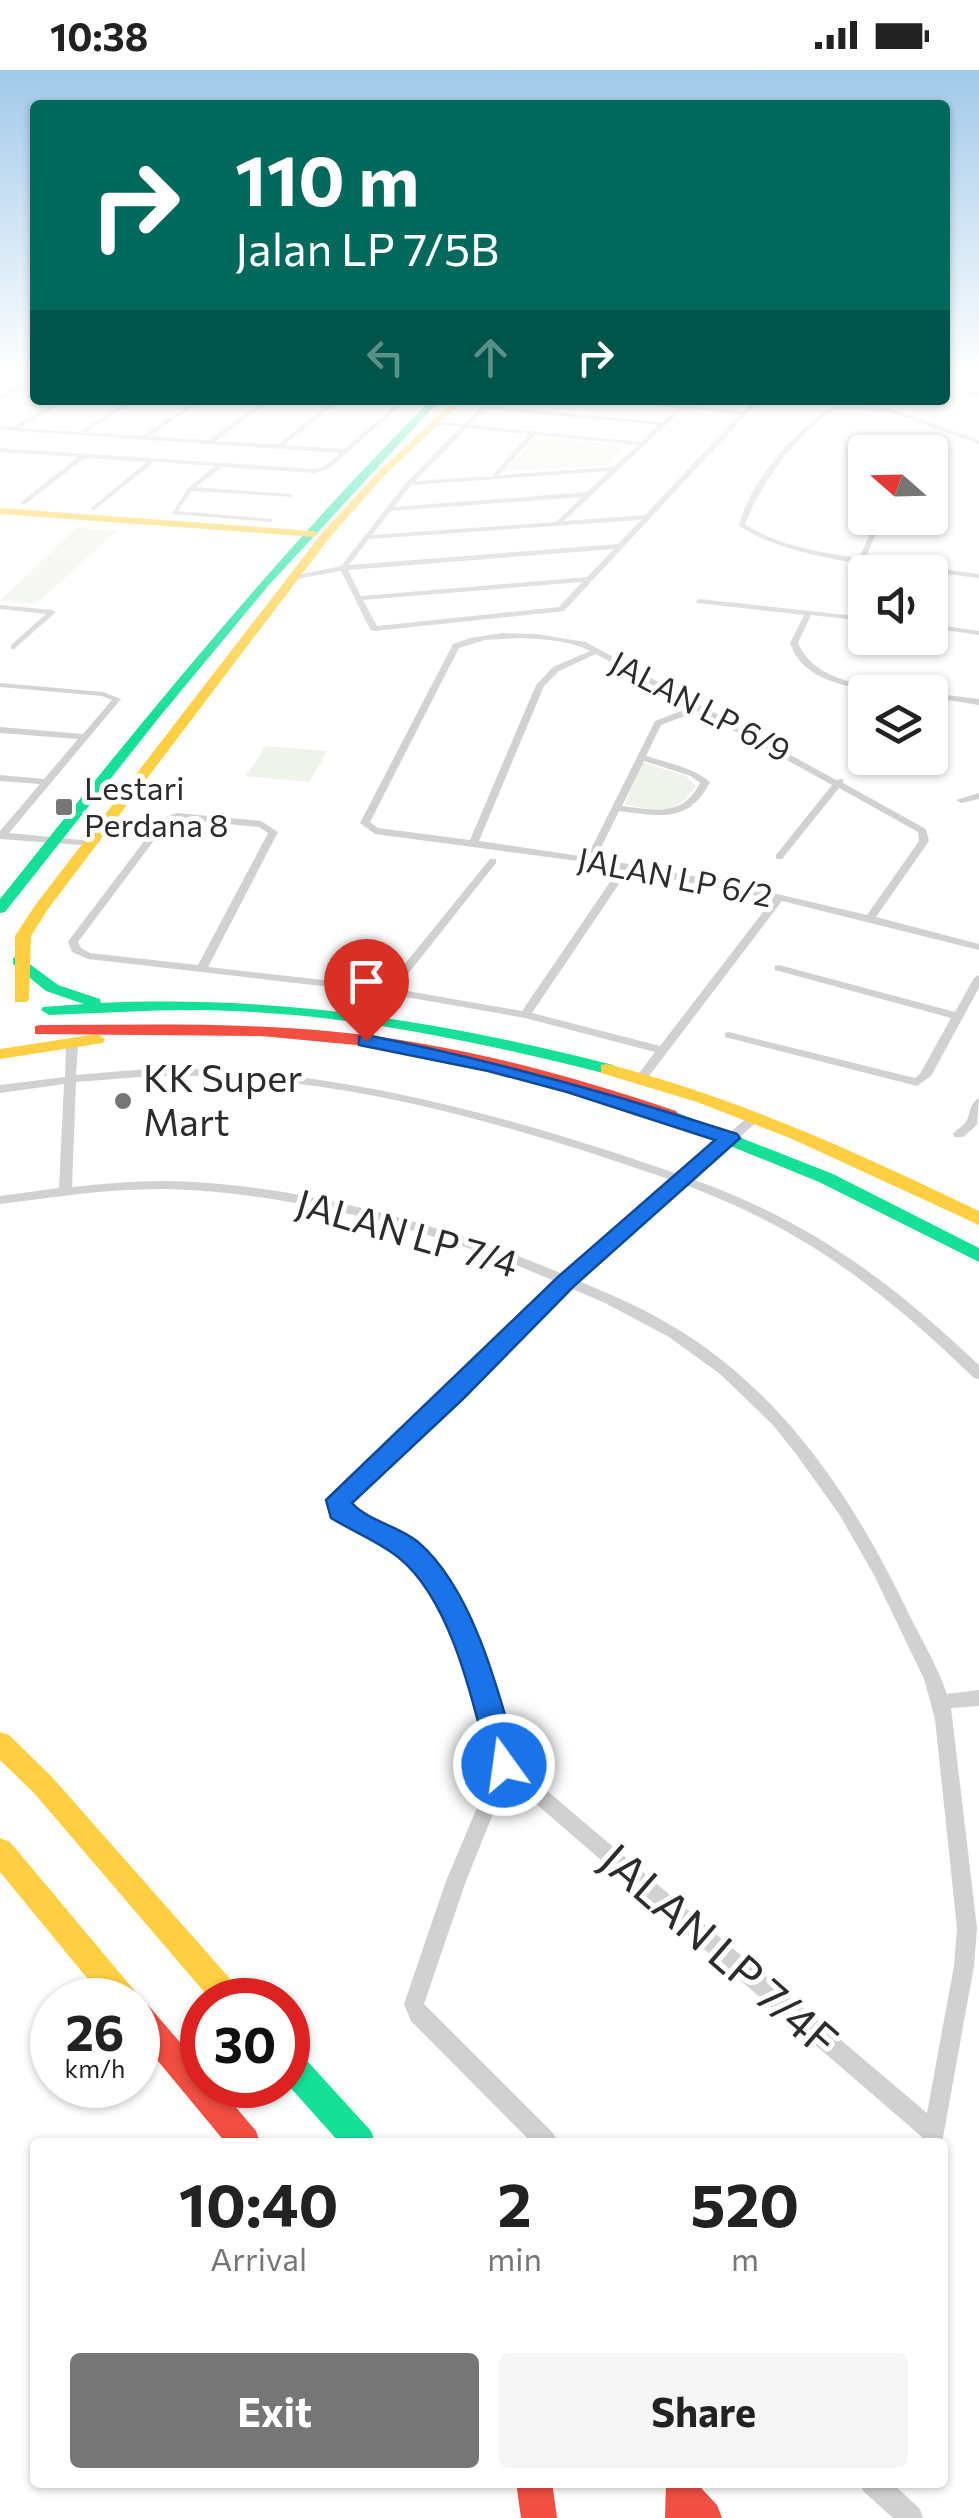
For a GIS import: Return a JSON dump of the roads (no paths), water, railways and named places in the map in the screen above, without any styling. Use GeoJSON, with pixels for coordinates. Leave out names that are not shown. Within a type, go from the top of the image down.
{"type":"FeatureCollection","features":[{"type":"Feature","properties":{"kind":"main road"},"geometry":{"type":"LineString","coordinates":[[0,909],[188,674],[349,485]]}},
{"type":"Feature","properties":{"kind":"main road"},"geometry":{"type":"LineString","coordinates":[[369,485],[299,543],[220,676],[23,936],[11,1001],[38,1002],[49,1010],[252,1007],[376,1018],[506,1043],[639,1080],[754,1118],[894,1176],[979,1219]]}},
{"type":"Feature","properties":{"kind":"main road"},"geometry":{"type":"LineString","coordinates":[[0,514],[299,543]]}},
{"type":"Feature","properties":{"kind":"main road"},"geometry":{"type":"LineString","coordinates":[[188,674],[220,676]]}},
{"type":"Feature","properties":{"kind":"main road"},"geometry":{"type":"LineString","coordinates":[[20,960],[36,980],[63,994],[130,1008]]}},
{"type":"Feature","properties":{"kind":"main road"},"geometry":{"type":"LineString","coordinates":[[0,1040],[28,1037],[41,1030],[50,1020],[49,1010]]}},
{"type":"Feature","properties":{"kind":"main road"},"geometry":{"type":"LineString","coordinates":[[41,1030],[240,1029],[409,1048],[612,1098],[730,1138],[894,1208],[979,1256]]}},
{"type":"Feature","properties":{"kind":"main road"},"geometry":{"type":"LineString","coordinates":[[0,1054],[72,1045],[134,1031]]}},
{"type":"Feature","properties":{"kind":"main road"},"geometry":{"type":"LineString","coordinates":[[0,1743],[43,1785],[211,1978]]}},
{"type":"Feature","properties":{"kind":"main road"},"geometry":{"type":"LineString","coordinates":[[0,1852],[106,1978]]}},
{"type":"Feature","properties":{"kind":"main road"},"geometry":{"type":"LineString","coordinates":[[160,2042],[241,2138]]}},
{"type":"Feature","properties":{"kind":"main road"},"geometry":{"type":"LineString","coordinates":[[310,2087],[356,2138]]}},
{"type":"Feature","properties":{"kind":"main road"},"geometry":{"type":"LineString","coordinates":[[534,2488],[538,2517]]}},
{"type":"Feature","properties":{"kind":"main road"},"geometry":{"type":"LineString","coordinates":[[684,2500],[704,2518]]}},
{"type":"Feature","properties":{"kind":"street"},"geometry":{"type":"LineString","coordinates":[[23,503],[46,485]]}},
{"type":"Feature","properties":{"kind":"street"},"geometry":{"type":"LineString","coordinates":[[94,509],[122,485]]}},
{"type":"Feature","properties":{"kind":"street"},"geometry":{"type":"LineString","coordinates":[[196,485],[175,506],[174,512],[299,543],[343,568],[374,629],[555,612],[678,485]]}},
{"type":"Feature","properties":{"kind":"street"},"geometry":{"type":"LineString","coordinates":[[343,568],[406,485]]}},
{"type":"Feature","properties":{"kind":"street"},"geometry":{"type":"LineString","coordinates":[[559,522],[599,485]]}},
{"type":"Feature","properties":{"kind":"street"},"geometry":{"type":"LineString","coordinates":[[764,485],[741,525],[778,544],[848,556]]}},
{"type":"Feature","properties":{"kind":"street"},"geometry":{"type":"LineString","coordinates":[[190,490],[292,496]]}},
{"type":"Feature","properties":{"kind":"street"},"geometry":{"type":"LineString","coordinates":[[389,510],[591,494]]}},
{"type":"Feature","properties":{"kind":"street"},"geometry":{"type":"LineString","coordinates":[[369,537],[649,516]]}},
{"type":"Feature","properties":{"kind":"street"},"geometry":{"type":"LineString","coordinates":[[343,568],[622,546]]}},
{"type":"Feature","properties":{"kind":"street"},"geometry":{"type":"LineString","coordinates":[[948,571],[979,576]]}},
{"type":"Feature","properties":{"kind":"street"},"geometry":{"type":"LineString","coordinates":[[358,598],[591,578]]}},
{"type":"Feature","properties":{"kind":"street"},"geometry":{"type":"LineString","coordinates":[[700,601],[848,616]]}},
{"type":"Feature","properties":{"kind":"street"},"geometry":{"type":"LineString","coordinates":[[0,607],[52,612],[14,646]]}},
{"type":"Feature","properties":{"kind":"street"},"geometry":{"type":"LineString","coordinates":[[808,612],[794,643],[800,658],[848,681]]}},
{"type":"Feature","properties":{"kind":"street"},"geometry":{"type":"LineString","coordinates":[[948,629],[979,633]]}},
{"type":"Feature","properties":{"kind":"street","name":"JALAN LP 6/9"},"geometry":{"type":"LineString","coordinates":[[367,828],[367,817],[452,650],[472,640],[532,638],[583,644],[916,825],[926,836],[924,841],[870,918]]}},
{"type":"Feature","properties":{"kind":"street"},"geometry":{"type":"LineString","coordinates":[[474,842],[540,686],[556,669],[596,652]]}},
{"type":"Feature","properties":{"kind":"street"},"geometry":{"type":"LineString","coordinates":[[0,685],[116,696],[0,836]]}},
{"type":"Feature","properties":{"kind":"street"},"geometry":{"type":"LineString","coordinates":[[948,698],[979,702]]}},
{"type":"Feature","properties":{"kind":"street"},"geometry":{"type":"LineString","coordinates":[[590,860],[662,719],[701,707]]}},
{"type":"Feature","properties":{"kind":"street"},"geometry":{"type":"LineString","coordinates":[[0,730],[86,736]]}},
{"type":"Feature","properties":{"kind":"street"},"geometry":{"type":"LineString","coordinates":[[618,808],[674,814],[685,811],[704,788],[705,782],[694,774],[640,757]]}},
{"type":"Feature","properties":{"kind":"street"},"geometry":{"type":"LineString","coordinates":[[0,778],[47,782]]}},
{"type":"Feature","properties":{"kind":"street"},"geometry":{"type":"LineString","coordinates":[[779,857],[840,781]]}},
{"type":"Feature","properties":{"kind":"street"},"geometry":{"type":"LineString","coordinates":[[961,800],[979,796]]}},
{"type":"Feature","properties":{"kind":"street"},"geometry":{"type":"LineString","coordinates":[[201,970],[273,832],[261,824],[186,816],[169,818],[73,942],[76,950],[88,956],[201,970],[389,991],[526,1016],[662,1050]]}},
{"type":"Feature","properties":{"kind":"street","name":"JALAN LP 6/2"},"geometry":{"type":"LineString","coordinates":[[367,828],[590,860],[870,918],[979,947]]}},
{"type":"Feature","properties":{"kind":"street"},"geometry":{"type":"LineString","coordinates":[[0,836],[92,844]]}},
{"type":"Feature","properties":{"kind":"street"},"geometry":{"type":"LineString","coordinates":[[389,991],[494,860]]}},
{"type":"Feature","properties":{"kind":"street"},"geometry":{"type":"LineString","coordinates":[[526,1016],[614,884]]}},
{"type":"Feature","properties":{"kind":"street"},"geometry":{"type":"LineString","coordinates":[[639,1080],[778,899]]}},
{"type":"Feature","properties":{"kind":"street"},"geometry":{"type":"LineString","coordinates":[[779,968],[958,1016]]}},
{"type":"Feature","properties":{"kind":"street"},"geometry":{"type":"LineString","coordinates":[[728,1035],[917,1082],[925,1076],[979,978]]}},
{"type":"Feature","properties":{"kind":"street"},"geometry":{"type":"LineString","coordinates":[[65,1191],[72,1045]]}},
{"type":"Feature","properties":{"kind":"street"},"geometry":{"type":"LineString","coordinates":[[0,1089],[68,1079],[204,1072],[299,1082],[471,1115],[685,1180],[792,1227],[854,1265],[927,1324],[979,1374]]}},
{"type":"Feature","properties":{"kind":"street"},"geometry":{"type":"LineString","coordinates":[[959,1134],[970,1125],[979,1102]]}},
{"type":"Feature","properties":{"kind":"street"},"geometry":{"type":"LineString","coordinates":[[542,2138],[418,2014],[414,2004],[456,1881],[504,1765],[483,1684],[449,1602],[408,1550],[340,1511],[339,1500],[456,1392],[566,1281],[754,1118]]}},
{"type":"Feature","properties":{"kind":"street","name":"JALAN LP 7/4"},"geometry":{"type":"LineString","coordinates":[[0,1200],[65,1191],[166,1185],[238,1190],[312,1203],[411,1228],[566,1281],[672,1331],[726,1370],[846,1508],[879,1566],[940,1702],[967,1928],[934,2138]]}},
{"type":"Feature","properties":{"kind":"street"},"geometry":{"type":"LineString","coordinates":[[940,1702],[979,1698]]}},
{"type":"Feature","properties":{"kind":"street","name":"JALAN LP 7/4F"},"geometry":{"type":"LineString","coordinates":[[504,1765],[934,2138]]}},
{"type":"Feature","properties":{"kind":"street"},"geometry":{"type":"LineString","coordinates":[[878,2488],[911,2518]]}},
{"type":"Feature","properties":{"kind":"place","name":"Lestari Perdana 8"},"geometry":{"type":"Point","coordinates":[64,807]}},
{"type":"Feature","properties":{"kind":"place","name":"KK Super Mart"},"geometry":{"type":"Point","coordinates":[123,1101]}}]}
